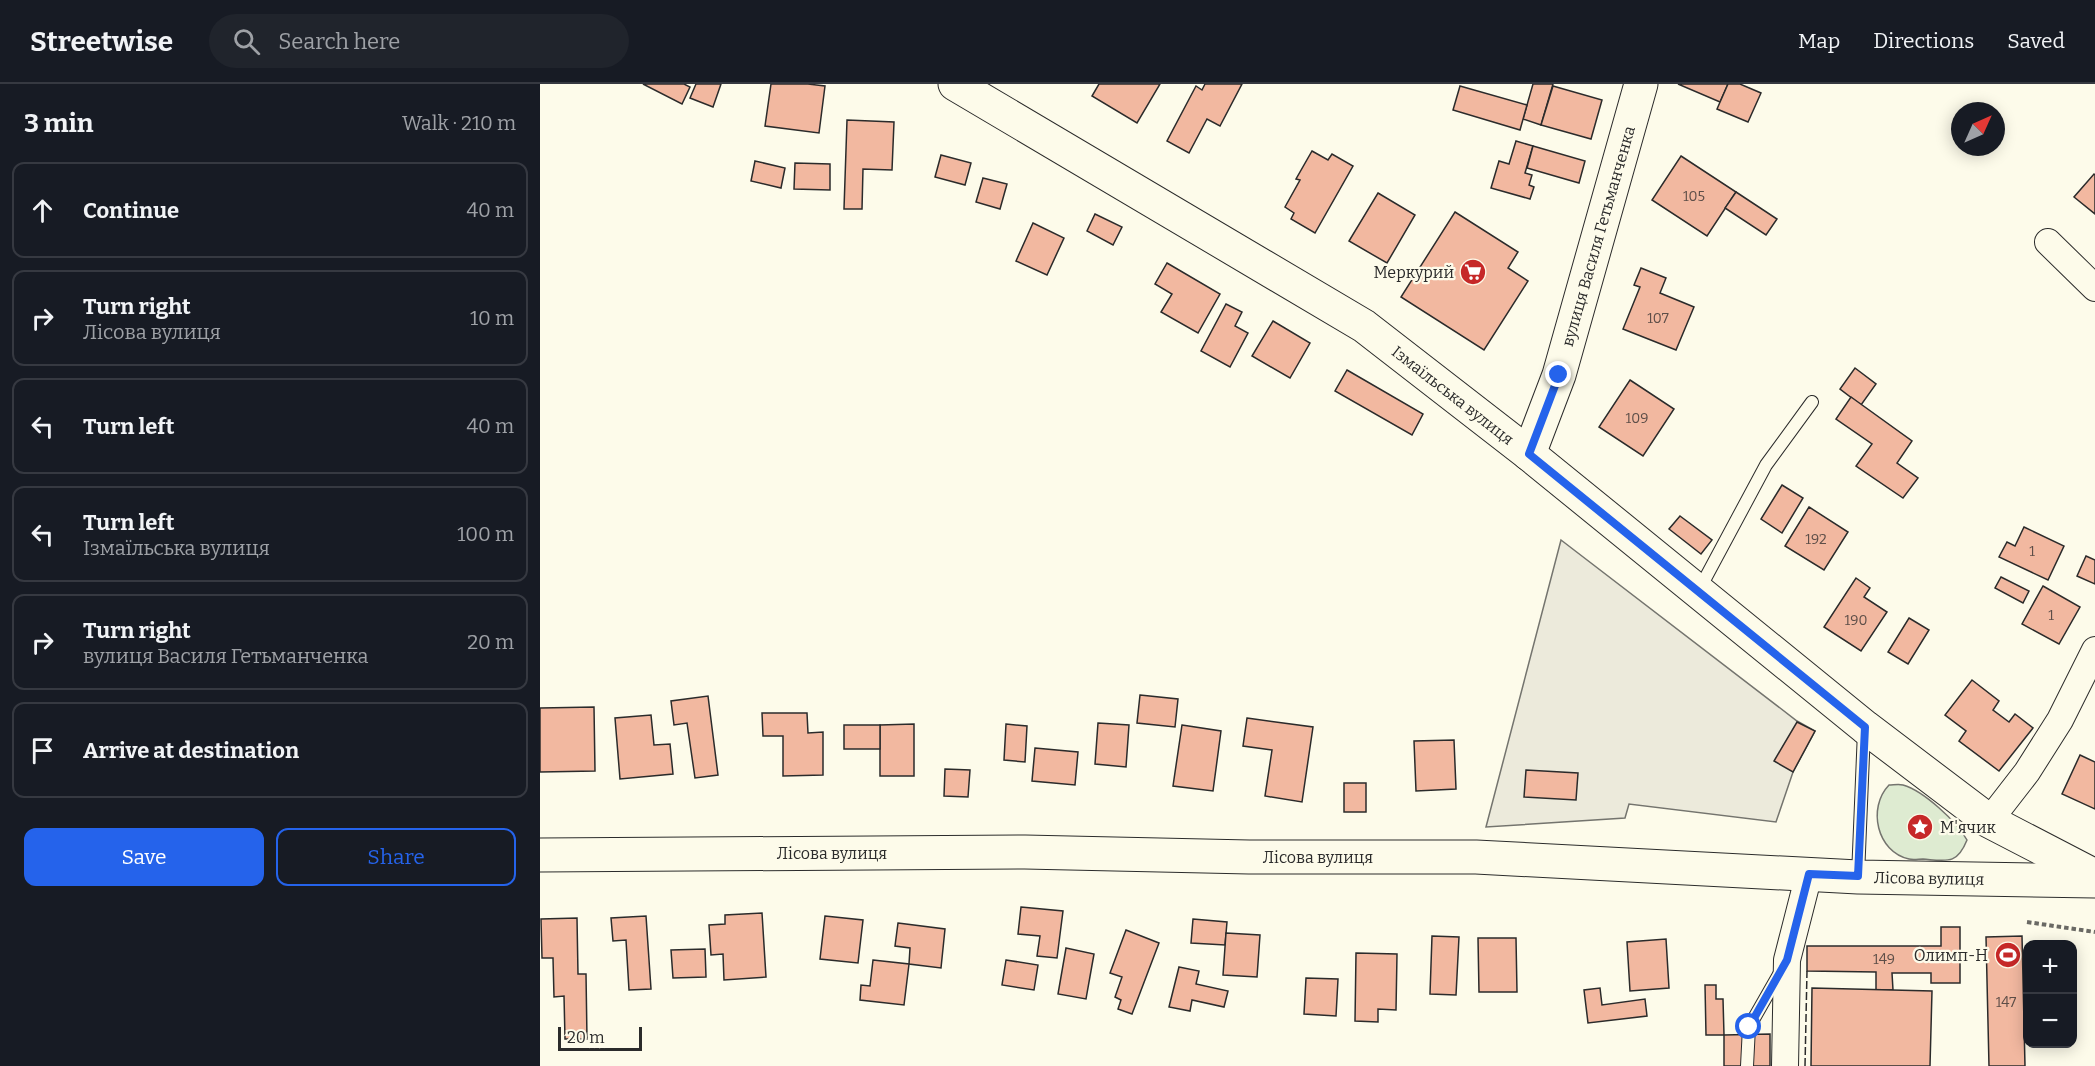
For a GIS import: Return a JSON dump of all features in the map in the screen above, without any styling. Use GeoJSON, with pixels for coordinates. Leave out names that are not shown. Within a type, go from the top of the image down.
{"type":"FeatureCollection","features":[{"type":"Feature","properties":{"kind":"main road","name":"Ізмаїльська вулиця"},"geometry":{"type":"LineString","coordinates":[[955,84],[1364,326],[1529,454],[1865,727],[1989,821],[2095,879]]}},
{"type":"Feature","properties":{"kind":"main road","name":"вулиця Василя Гетьманченка"},"geometry":{"type":"LineString","coordinates":[[1529,454],[1559,375],[1641,84]]}},
{"type":"Feature","properties":{"kind":"main road","name":"Лісова вулиця"},"geometry":{"type":"LineString","coordinates":[[540,855],[1025,852],[1249,857],[1476,857],[1858,876],[2095,879]]}},
{"type":"Feature","properties":{"kind":"street"},"geometry":{"type":"LineString","coordinates":[[2048,242],[2095,288]]}},
{"type":"Feature","properties":{"kind":"street"},"geometry":{"type":"LineString","coordinates":[[1989,821],[2027,772],[2060,720],[2095,650]]}},
{"type":"Feature","properties":{"kind":"street"},"geometry":{"type":"LineString","coordinates":[[1785,1066],[1787,960],[1809,874]]}},
{"type":"Feature","properties":{"kind":"lane"},"geometry":{"type":"LineString","coordinates":[[1698,591],[1766,465],[1812,402]]}},
{"type":"Feature","properties":{"kind":"lane"},"geometry":{"type":"LineString","coordinates":[[1858,876],[1865,727]]}},
{"type":"Feature","properties":{"kind":"lane"},"geometry":{"type":"LineString","coordinates":[[1747,1066],[1749,1027],[1787,960]]}},
{"type":"Feature","properties":{"kind":"path"},"geometry":{"type":"LineString","coordinates":[[2027,922],[2095,932]]}},
{"type":"Feature","properties":{"kind":"green space"},"geometry":{"type":"Polygon","coordinates":[[[1889,785],[1911,788],[1930,800],[1948,816],[1967,840],[1955,858],[1950,860],[1911,859],[1898,855],[1889,848],[1883,839],[1877,817],[1882,794],[1889,785]]]}},
{"type":"Feature","properties":{"kind":"shaded area"},"geometry":{"type":"Polygon","coordinates":[[[1561,540],[1797,721],[1815,731],[1793,772],[1776,822],[1629,804],[1625,818],[1486,827],[1561,540]]]}},
{"type":"Feature","properties":{"kind":"building"},"geometry":{"type":"Polygon","coordinates":[[[643,84],[684,84],[690,87],[682,104],[643,84]]]}},
{"type":"Feature","properties":{"kind":"building"},"geometry":{"type":"Polygon","coordinates":[[[696,84],[721,84],[713,107],[690,98],[696,84]]]}},
{"type":"Feature","properties":{"kind":"building"},"geometry":{"type":"Polygon","coordinates":[[[771,84],[825,86],[819,133],[765,126],[771,84]]]}},
{"type":"Feature","properties":{"kind":"building"},"geometry":{"type":"Polygon","coordinates":[[[1099,84],[1160,84],[1137,123],[1092,96],[1099,84]]]}},
{"type":"Feature","properties":{"kind":"building"},"geometry":{"type":"Polygon","coordinates":[[[1205,84],[1242,84],[1220,126],[1207,119],[1189,153],[1167,141],[1196,86],[1202,90],[1205,84]]]}},
{"type":"Feature","properties":{"kind":"building"},"geometry":{"type":"Polygon","coordinates":[[[1533,84],[1553,84],[1541,125],[1523,119],[1533,84]]]}},
{"type":"Feature","properties":{"kind":"building"},"geometry":{"type":"Polygon","coordinates":[[[1678,84],[1728,84],[1720,102],[1678,84]]]}},
{"type":"Feature","properties":{"kind":"building"},"geometry":{"type":"Polygon","coordinates":[[[1728,84],[1740,84],[1761,93],[1748,122],[1717,109],[1728,84]]]}},
{"type":"Feature","properties":{"kind":"building"},"geometry":{"type":"Polygon","coordinates":[[[1460,86],[1527,105],[1520,130],[1453,110],[1460,86]]]}},
{"type":"Feature","properties":{"kind":"building"},"geometry":{"type":"Polygon","coordinates":[[[1553,86],[1602,100],[1591,139],[1541,125],[1553,86]]]}},
{"type":"Feature","properties":{"kind":"building"},"geometry":{"type":"Polygon","coordinates":[[[847,120],[894,122],[892,170],[863,169],[862,209],[844,209],[847,120]]]}},
{"type":"Feature","properties":{"kind":"building"},"geometry":{"type":"Polygon","coordinates":[[[1516,141],[1533,146],[1525,173],[1532,175],[1529,185],[1534,187],[1530,199],[1491,188],[1499,161],[1509,164],[1516,141]]]}},
{"type":"Feature","properties":{"kind":"building"},"geometry":{"type":"Polygon","coordinates":[[[1533,146],[1585,161],[1579,183],[1527,168],[1533,146]]]}},
{"type":"Feature","properties":{"kind":"building"},"geometry":{"type":"Polygon","coordinates":[[[1312,151],[1328,160],[1332,154],[1353,166],[1315,233],[1291,219],[1294,213],[1285,207],[1300,180],[1296,179],[1312,151]]]}},
{"type":"Feature","properties":{"kind":"building"},"geometry":{"type":"Polygon","coordinates":[[[941,155],[971,163],[965,185],[935,177],[941,155]]]}},
{"type":"Feature","properties":{"kind":"building"},"geometry":{"type":"Polygon","coordinates":[[[1681,156],[1736,192],[1707,236],[1652,200],[1681,156]]]}},
{"type":"Feature","properties":{"kind":"building"},"geometry":{"type":"Polygon","coordinates":[[[755,161],[785,168],[781,188],[751,181],[755,161]]]}},
{"type":"Feature","properties":{"kind":"building"},"geometry":{"type":"Polygon","coordinates":[[[795,163],[830,164],[830,190],[794,189],[795,163]]]}},
{"type":"Feature","properties":{"kind":"building"},"geometry":{"type":"Polygon","coordinates":[[[2095,175],[2095,214],[2074,197],[2095,175]]]}},
{"type":"Feature","properties":{"kind":"building"},"geometry":{"type":"Polygon","coordinates":[[[983,178],[1007,184],[1000,209],[976,202],[983,178]]]}},
{"type":"Feature","properties":{"kind":"building"},"geometry":{"type":"Polygon","coordinates":[[[1736,192],[1777,219],[1766,235],[1725,208],[1736,192]]]}},
{"type":"Feature","properties":{"kind":"building"},"geometry":{"type":"Polygon","coordinates":[[[1378,193],[1415,215],[1387,263],[1349,241],[1378,193]]]}},
{"type":"Feature","properties":{"kind":"building"},"geometry":{"type":"Polygon","coordinates":[[[1455,212],[1518,252],[1508,268],[1528,281],[1484,350],[1401,297],[1455,212]]]}},
{"type":"Feature","properties":{"kind":"building"},"geometry":{"type":"Polygon","coordinates":[[[1095,214],[1122,227],[1113,245],[1087,231],[1095,214]]]}},
{"type":"Feature","properties":{"kind":"building"},"geometry":{"type":"Polygon","coordinates":[[[1033,223],[1064,238],[1047,275],[1016,261],[1033,223]]]}},
{"type":"Feature","properties":{"kind":"building"},"geometry":{"type":"Polygon","coordinates":[[[1167,263],[1220,294],[1198,333],[1161,312],[1172,294],[1155,284],[1167,263]]]}},
{"type":"Feature","properties":{"kind":"building"},"geometry":{"type":"Polygon","coordinates":[[[1641,268],[1666,278],[1660,293],[1694,307],[1676,350],[1623,329],[1640,287],[1634,285],[1641,268]]]}},
{"type":"Feature","properties":{"kind":"building"},"geometry":{"type":"Polygon","coordinates":[[[1226,304],[1242,312],[1235,326],[1248,333],[1230,367],[1201,351],[1226,304]]]}},
{"type":"Feature","properties":{"kind":"building"},"geometry":{"type":"Polygon","coordinates":[[[1273,321],[1310,343],[1290,378],[1252,356],[1273,321]]]}},
{"type":"Feature","properties":{"kind":"building"},"geometry":{"type":"Polygon","coordinates":[[[1855,368],[1876,384],[1861,405],[1840,389],[1855,368]]]}},
{"type":"Feature","properties":{"kind":"building"},"geometry":{"type":"Polygon","coordinates":[[[1347,370],[1423,414],[1412,435],[1335,391],[1347,370]]]}},
{"type":"Feature","properties":{"kind":"building"},"geometry":{"type":"Polygon","coordinates":[[[1630,380],[1674,409],[1643,456],[1599,427],[1630,380]]]}},
{"type":"Feature","properties":{"kind":"building"},"geometry":{"type":"Polygon","coordinates":[[[1851,397],[1912,441],[1897,463],[1918,478],[1903,498],[1856,466],[1872,444],[1836,419],[1851,397]]]}},
{"type":"Feature","properties":{"kind":"building"},"geometry":{"type":"Polygon","coordinates":[[[1782,485],[1803,498],[1782,533],[1761,519],[1782,485]]]}},
{"type":"Feature","properties":{"kind":"building"},"geometry":{"type":"Polygon","coordinates":[[[1809,507],[1848,532],[1824,570],[1785,546],[1809,507]]]}},
{"type":"Feature","properties":{"kind":"building"},"geometry":{"type":"Polygon","coordinates":[[[1680,516],[1712,540],[1701,554],[1669,529],[1680,516]]]}},
{"type":"Feature","properties":{"kind":"building"},"geometry":{"type":"Polygon","coordinates":[[[2024,527],[2064,546],[2048,580],[1999,557],[2007,542],[2015,546],[2024,527]]]}},
{"type":"Feature","properties":{"kind":"building"},"geometry":{"type":"Polygon","coordinates":[[[2086,556],[2095,560],[2095,584],[2077,576],[2086,556]]]}},
{"type":"Feature","properties":{"kind":"building"},"geometry":{"type":"Polygon","coordinates":[[[2001,577],[2029,591],[2023,603],[1995,588],[2001,577]]]}},
{"type":"Feature","properties":{"kind":"building"},"geometry":{"type":"Polygon","coordinates":[[[1856,578],[1870,588],[1864,597],[1887,612],[1861,651],[1824,627],[1856,578]]]}},
{"type":"Feature","properties":{"kind":"building"},"geometry":{"type":"Polygon","coordinates":[[[2043,586],[2080,607],[2059,644],[2022,624],[2043,586]]]}},
{"type":"Feature","properties":{"kind":"building"},"geometry":{"type":"Polygon","coordinates":[[[1909,618],[1929,630],[1908,664],[1888,652],[1909,618]]]}},
{"type":"Feature","properties":{"kind":"building"},"geometry":{"type":"Polygon","coordinates":[[[1972,680],[1999,701],[1993,710],[2009,722],[2015,714],[2033,728],[1999,771],[1959,741],[1966,731],[1945,715],[1972,680]]]}},
{"type":"Feature","properties":{"kind":"building"},"geometry":{"type":"Polygon","coordinates":[[[1140,695],[1178,699],[1175,727],[1137,723],[1140,695]]]}},
{"type":"Feature","properties":{"kind":"building"},"geometry":{"type":"Polygon","coordinates":[[[708,696],[718,775],[695,778],[687,723],[674,725],[671,701],[708,696]]]}},
{"type":"Feature","properties":{"kind":"building"},"geometry":{"type":"Polygon","coordinates":[[[594,707],[595,771],[540,772],[540,708],[594,707]]]}},
{"type":"Feature","properties":{"kind":"building"},"geometry":{"type":"Polygon","coordinates":[[[762,713],[807,713],[808,733],[823,732],[823,775],[783,776],[783,736],[763,736],[762,713]]]}},
{"type":"Feature","properties":{"kind":"building"},"geometry":{"type":"Polygon","coordinates":[[[651,715],[654,745],[670,744],[673,774],[620,779],[615,718],[651,715]]]}},
{"type":"Feature","properties":{"kind":"building"},"geometry":{"type":"Polygon","coordinates":[[[1247,718],[1313,727],[1302,802],[1265,796],[1272,750],[1243,746],[1247,718]]]}},
{"type":"Feature","properties":{"kind":"building"},"geometry":{"type":"Polygon","coordinates":[[[1797,722],[1815,731],[1793,772],[1774,761],[1797,722]]]}},
{"type":"Feature","properties":{"kind":"building"},"geometry":{"type":"Polygon","coordinates":[[[1098,723],[1129,725],[1126,767],[1095,764],[1098,723]]]}},
{"type":"Feature","properties":{"kind":"building"},"geometry":{"type":"Polygon","coordinates":[[[914,724],[914,776],[880,776],[880,725],[914,724]]]}},
{"type":"Feature","properties":{"kind":"building"},"geometry":{"type":"Polygon","coordinates":[[[1006,724],[1027,726],[1025,762],[1004,760],[1006,724]]]}},
{"type":"Feature","properties":{"kind":"building"},"geometry":{"type":"Polygon","coordinates":[[[844,725],[880,725],[880,749],[844,749],[844,725]]]}},
{"type":"Feature","properties":{"kind":"building"},"geometry":{"type":"Polygon","coordinates":[[[1182,725],[1221,731],[1213,791],[1173,786],[1182,725]]]}},
{"type":"Feature","properties":{"kind":"building"},"geometry":{"type":"Polygon","coordinates":[[[1454,740],[1456,789],[1416,791],[1414,741],[1454,740]]]}},
{"type":"Feature","properties":{"kind":"building"},"geometry":{"type":"Polygon","coordinates":[[[1035,748],[1078,752],[1075,785],[1032,781],[1035,748]]]}},
{"type":"Feature","properties":{"kind":"building"},"geometry":{"type":"Polygon","coordinates":[[[2080,755],[2095,762],[2095,809],[2062,794],[2080,755]]]}},
{"type":"Feature","properties":{"kind":"building"},"geometry":{"type":"Polygon","coordinates":[[[945,769],[970,770],[968,797],[944,796],[945,769]]]}},
{"type":"Feature","properties":{"kind":"building"},"geometry":{"type":"Polygon","coordinates":[[[1526,770],[1578,773],[1576,800],[1524,797],[1526,770]]]}},
{"type":"Feature","properties":{"kind":"building"},"geometry":{"type":"Polygon","coordinates":[[[1344,783],[1366,783],[1366,812],[1344,812],[1344,783]]]}},
{"type":"Feature","properties":{"kind":"building"},"geometry":{"type":"Polygon","coordinates":[[[1021,907],[1063,911],[1057,958],[1037,956],[1040,936],[1018,934],[1021,907]]]}},
{"type":"Feature","properties":{"kind":"building"},"geometry":{"type":"Polygon","coordinates":[[[762,913],[766,977],[724,980],[723,954],[711,955],[709,925],[725,924],[725,915],[762,913]]]}},
{"type":"Feature","properties":{"kind":"building"},"geometry":{"type":"Polygon","coordinates":[[[646,916],[651,989],[629,990],[626,940],[613,941],[611,918],[646,916]]]}},
{"type":"Feature","properties":{"kind":"building"},"geometry":{"type":"Polygon","coordinates":[[[825,916],[863,920],[858,963],[820,959],[825,916]]]}},
{"type":"Feature","properties":{"kind":"building"},"geometry":{"type":"Polygon","coordinates":[[[577,918],[578,974],[586,974],[587,1039],[565,1039],[564,996],[554,997],[553,958],[542,958],[541,919],[577,918]]]}},
{"type":"Feature","properties":{"kind":"building"},"geometry":{"type":"Polygon","coordinates":[[[1193,919],[1227,922],[1225,945],[1191,943],[1193,919]]]}},
{"type":"Feature","properties":{"kind":"building"},"geometry":{"type":"Polygon","coordinates":[[[898,923],[945,929],[941,968],[909,964],[910,948],[895,946],[898,923]]]}},
{"type":"Feature","properties":{"kind":"building"},"geometry":{"type":"Polygon","coordinates":[[[1941,927],[1960,927],[1960,983],[1931,983],[1931,973],[1892,973],[1893,990],[1876,990],[1876,972],[1807,971],[1807,946],[1941,946],[1941,927]]]}},
{"type":"Feature","properties":{"kind":"building"},"geometry":{"type":"Polygon","coordinates":[[[1126,930],[1159,943],[1132,1014],[1118,1009],[1121,1000],[1115,997],[1122,977],[1110,973],[1126,930]]]}},
{"type":"Feature","properties":{"kind":"building"},"geometry":{"type":"Polygon","coordinates":[[[1226,933],[1260,935],[1257,977],[1223,975],[1226,933]]]}},
{"type":"Feature","properties":{"kind":"building"},"geometry":{"type":"Polygon","coordinates":[[[1432,936],[1459,937],[1456,995],[1430,994],[1432,936]]]}},
{"type":"Feature","properties":{"kind":"building"},"geometry":{"type":"Polygon","coordinates":[[[2022,936],[2025,1066],[1989,1066],[1986,937],[2022,936]]]}},
{"type":"Feature","properties":{"kind":"building"},"geometry":{"type":"Polygon","coordinates":[[[1478,938],[1516,938],[1517,992],[1479,992],[1478,938]]]}},
{"type":"Feature","properties":{"kind":"building"},"geometry":{"type":"Polygon","coordinates":[[[1666,939],[1669,988],[1630,991],[1627,942],[1666,939]]]}},
{"type":"Feature","properties":{"kind":"building"},"geometry":{"type":"Polygon","coordinates":[[[1066,948],[1094,954],[1086,999],[1058,994],[1066,948]]]}},
{"type":"Feature","properties":{"kind":"building"},"geometry":{"type":"Polygon","coordinates":[[[705,949],[706,977],[673,978],[671,950],[705,949]]]}},
{"type":"Feature","properties":{"kind":"building"},"geometry":{"type":"Polygon","coordinates":[[[1356,953],[1397,954],[1396,1010],[1378,1009],[1378,1022],[1355,1021],[1356,953]]]}},
{"type":"Feature","properties":{"kind":"building"},"geometry":{"type":"Polygon","coordinates":[[[873,960],[909,964],[904,1005],[860,1000],[861,985],[870,986],[873,960]]]}},
{"type":"Feature","properties":{"kind":"building"},"geometry":{"type":"Polygon","coordinates":[[[1006,960],[1038,965],[1034,990],[1002,985],[1006,960]]]}},
{"type":"Feature","properties":{"kind":"building"},"geometry":{"type":"Polygon","coordinates":[[[1179,967],[1199,971],[1196,984],[1228,991],[1224,1007],[1192,1000],[1190,1011],[1169,1007],[1179,967]]]}},
{"type":"Feature","properties":{"kind":"building"},"geometry":{"type":"Polygon","coordinates":[[[1306,978],[1338,979],[1336,1016],[1304,1014],[1306,978]]]}},
{"type":"Feature","properties":{"kind":"building"},"geometry":{"type":"Polygon","coordinates":[[[1705,985],[1716,985],[1716,999],[1723,999],[1724,1035],[1706,1035],[1705,985]]]}},
{"type":"Feature","properties":{"kind":"building"},"geometry":{"type":"Polygon","coordinates":[[[1600,988],[1602,1005],[1645,999],[1647,1016],[1588,1023],[1584,990],[1600,988]]]}},
{"type":"Feature","properties":{"kind":"building"},"geometry":{"type":"Polygon","coordinates":[[[1812,988],[1932,991],[1930,1066],[1811,1066],[1812,988]]]}},
{"type":"Feature","properties":{"kind":"building"},"geometry":{"type":"Polygon","coordinates":[[[1770,1034],[1770,1066],[1724,1066],[1724,1035],[1770,1034]]]}},
{"type":"Feature","properties":{"kind":"fence"},"geometry":{"type":"LineString","coordinates":[[1805,1066],[1807,971]]}},
{"type":"Feature","properties":{"kind":"place","name":"Меркурий"},"geometry":{"type":"Point","coordinates":[1473,272]}},
{"type":"Feature","properties":{"kind":"place","name":"М'ячик"},"geometry":{"type":"Point","coordinates":[1920,827]}},
{"type":"Feature","properties":{"kind":"place","name":"Олимп-Н"},"geometry":{"type":"Point","coordinates":[2008,955]}},
{"type":"Feature","properties":{"kind":"route"},"geometry":{"type":"LineString","coordinates":[[1559,375],[1529,454],[1865,727],[1858,876],[1809,874],[1787,960],[1749,1027]]}}]}
